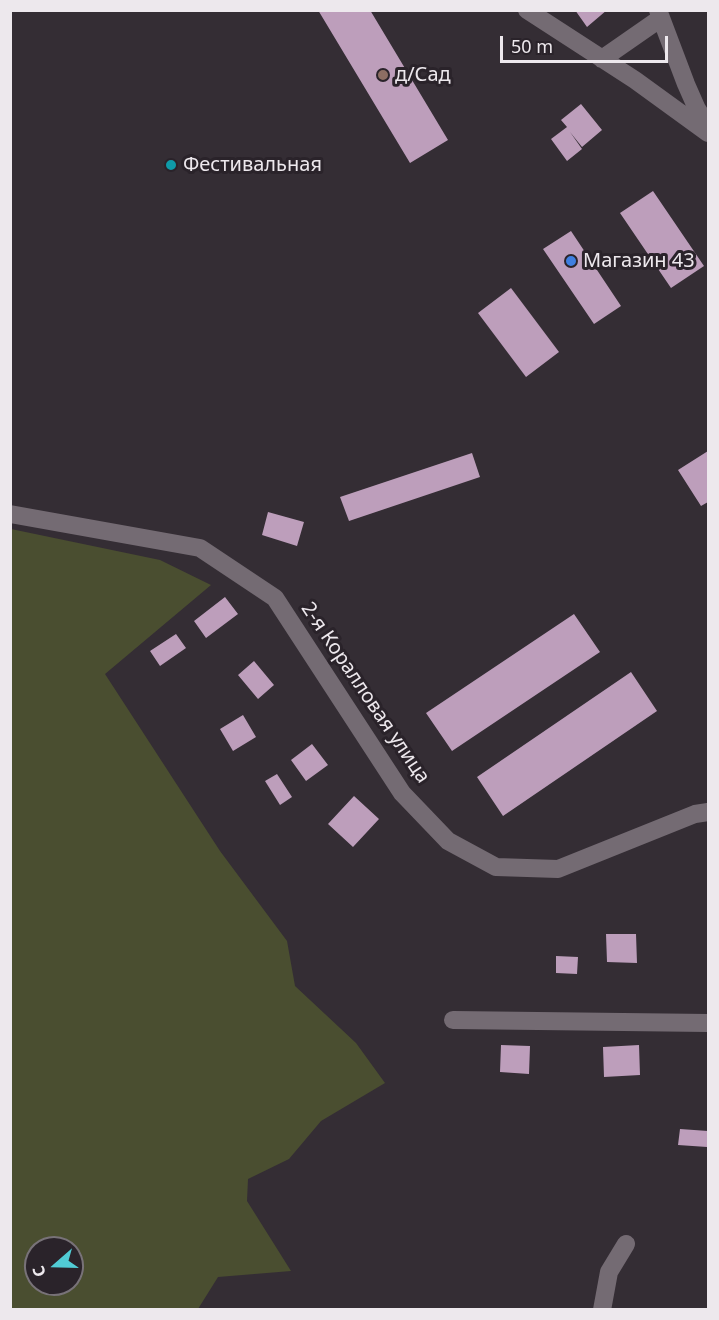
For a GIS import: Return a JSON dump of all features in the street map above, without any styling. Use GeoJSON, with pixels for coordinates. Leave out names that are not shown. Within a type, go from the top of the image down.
{"type":"FeatureCollection","features":[{"type":"Feature","properties":{"kind":"street"},"geometry":{"type":"LineString","coordinates":[[527,10],[603,59],[708,133]]}},
{"type":"Feature","properties":{"kind":"street"},"geometry":{"type":"LineString","coordinates":[[603,59],[660,14],[694,101],[708,126]]}},
{"type":"Feature","properties":{"kind":"street","name":"2-я Коралловая улица"},"geometry":{"type":"LineString","coordinates":[[10,514],[200,548],[275,598],[402,794],[448,841],[496,867],[558,869],[695,814],[708,812]]}},
{"type":"Feature","properties":{"kind":"street"},"geometry":{"type":"LineString","coordinates":[[453,1020],[708,1023]]}},
{"type":"Feature","properties":{"kind":"street"},"geometry":{"type":"LineString","coordinates":[[603,1310],[609,1272],[626,1244]]}},
{"type":"Feature","properties":{"kind":"green space"},"geometry":{"type":"Polygon","coordinates":[[[11,529],[160,560],[211,585],[105,674],[220,851],[287,941],[295,986],[356,1043],[385,1083],[321,1121],[289,1159],[248,1179],[247,1201],[291,1271],[218,1277],[198,1309],[11,1309],[11,529]]]}},
{"type":"Feature","properties":{"kind":"building","name":"д/Сад"},"geometry":{"type":"Polygon","coordinates":[[[318,10],[370,10],[448,140],[410,163],[318,10]]]}},
{"type":"Feature","properties":{"kind":"building"},"geometry":{"type":"Polygon","coordinates":[[[575,10],[607,10],[587,27],[575,10]]]}},
{"type":"Feature","properties":{"kind":"building"},"geometry":{"type":"Polygon","coordinates":[[[581,104],[602,130],[582,147],[570,132],[582,149],[567,161],[551,139],[567,127],[561,120],[581,104]]]}},
{"type":"Feature","properties":{"kind":"building"},"geometry":{"type":"Polygon","coordinates":[[[653,191],[704,266],[671,288],[620,213],[653,191]]]}},
{"type":"Feature","properties":{"kind":"building"},"geometry":{"type":"Polygon","coordinates":[[[571,231],[621,306],[594,324],[543,249],[571,231]]]}},
{"type":"Feature","properties":{"kind":"building"},"geometry":{"type":"Polygon","coordinates":[[[511,288],[559,352],[526,377],[478,313],[511,288]]]}},
{"type":"Feature","properties":{"kind":"building"},"geometry":{"type":"Polygon","coordinates":[[[708,451],[708,502],[701,506],[678,470],[708,451]]]}},
{"type":"Feature","properties":{"kind":"building"},"geometry":{"type":"Polygon","coordinates":[[[472,453],[480,477],[349,521],[340,497],[472,453]]]}},
{"type":"Feature","properties":{"kind":"building"},"geometry":{"type":"Polygon","coordinates":[[[268,512],[304,522],[297,546],[262,535],[268,512]]]}},
{"type":"Feature","properties":{"kind":"building"},"geometry":{"type":"Polygon","coordinates":[[[225,597],[238,614],[206,638],[194,621],[225,597]]]}},
{"type":"Feature","properties":{"kind":"building"},"geometry":{"type":"Polygon","coordinates":[[[574,614],[600,652],[452,751],[426,713],[574,614]]]}},
{"type":"Feature","properties":{"kind":"building"},"geometry":{"type":"Polygon","coordinates":[[[176,634],[186,648],[160,666],[150,651],[176,634]]]}},
{"type":"Feature","properties":{"kind":"building"},"geometry":{"type":"Polygon","coordinates":[[[254,661],[274,685],[258,699],[238,675],[254,661]]]}},
{"type":"Feature","properties":{"kind":"building"},"geometry":{"type":"Polygon","coordinates":[[[631,672],[657,711],[503,816],[477,777],[631,672]]]}},
{"type":"Feature","properties":{"kind":"building"},"geometry":{"type":"Polygon","coordinates":[[[243,715],[256,737],[233,751],[220,729],[243,715]]]}},
{"type":"Feature","properties":{"kind":"building"},"geometry":{"type":"Polygon","coordinates":[[[312,744],[328,765],[306,781],[291,760],[312,744]]]}},
{"type":"Feature","properties":{"kind":"building"},"geometry":{"type":"Polygon","coordinates":[[[277,774],[292,797],[280,805],[265,781],[277,774]]]}},
{"type":"Feature","properties":{"kind":"building"},"geometry":{"type":"Polygon","coordinates":[[[354,796],[379,819],[353,847],[328,824],[354,796]]]}},
{"type":"Feature","properties":{"kind":"building"},"geometry":{"type":"Polygon","coordinates":[[[606,934],[636,934],[637,963],[607,962],[606,934]]]}},
{"type":"Feature","properties":{"kind":"building"},"geometry":{"type":"Polygon","coordinates":[[[556,956],[578,957],[577,974],[556,973],[556,956]]]}},
{"type":"Feature","properties":{"kind":"building"},"geometry":{"type":"Polygon","coordinates":[[[501,1045],[530,1046],[529,1074],[500,1072],[501,1045]]]}},
{"type":"Feature","properties":{"kind":"building"},"geometry":{"type":"Polygon","coordinates":[[[639,1045],[640,1075],[604,1077],[603,1047],[639,1045]]]}},
{"type":"Feature","properties":{"kind":"building"},"geometry":{"type":"Polygon","coordinates":[[[680,1129],[708,1131],[707,1147],[678,1145],[680,1129]]]}},
{"type":"Feature","properties":{"kind":"place","name":"д/Сад"},"geometry":{"type":"Point","coordinates":[383,75]}},
{"type":"Feature","properties":{"kind":"place","name":"Фестивальная"},"geometry":{"type":"Point","coordinates":[171,165]}},
{"type":"Feature","properties":{"kind":"place","name":"Магазин 43"},"geometry":{"type":"Point","coordinates":[571,261]}}]}
